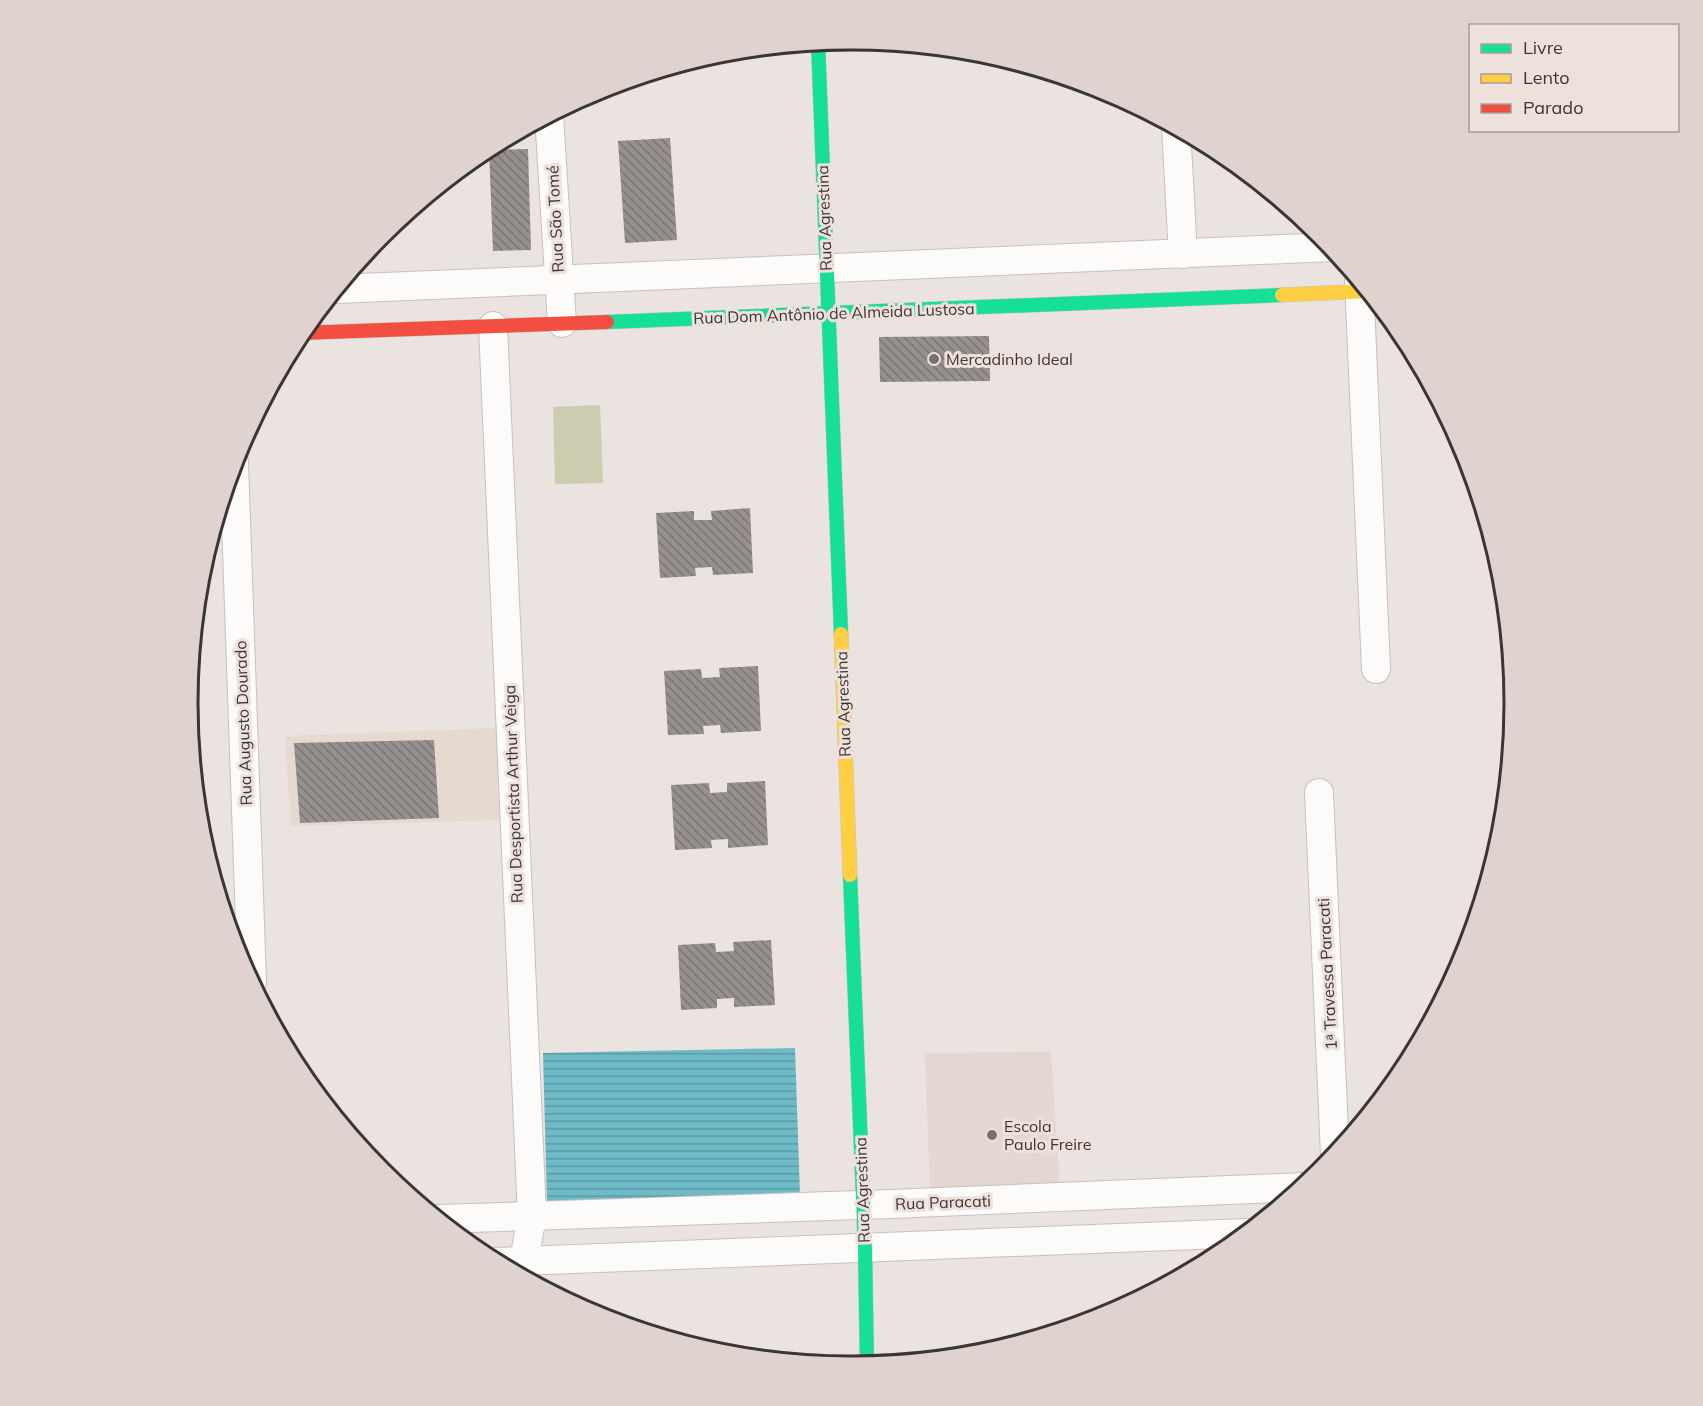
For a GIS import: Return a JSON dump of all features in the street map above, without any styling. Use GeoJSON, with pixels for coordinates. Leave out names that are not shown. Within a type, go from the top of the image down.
{"type":"FeatureCollection","features":[{"type":"Feature","properties":{"kind":"street","name":"Rua Agrestina"},"geometry":{"type":"LineString","coordinates":[[818,51],[865,1248],[867,1356]]}},
{"type":"Feature","properties":{"kind":"street","name":"Rua São Tomé"},"geometry":{"type":"LineString","coordinates":[[550,124],[562,323]]}},
{"type":"Feature","properties":{"kind":"street"},"geometry":{"type":"LineString","coordinates":[[1177,136],[1184,254]]}},
{"type":"Feature","properties":{"kind":"street"},"geometry":{"type":"LineString","coordinates":[[346,289],[1320,248]]}},
{"type":"Feature","properties":{"kind":"street","name":"Rua Dom Antônio de Almeida Lustosa"},"geometry":{"type":"LineString","coordinates":[[313,333],[828,314],[1356,288]]}},
{"type":"Feature","properties":{"kind":"street"},"geometry":{"type":"LineString","coordinates":[[1362,296],[1376,669]]}},
{"type":"Feature","properties":{"kind":"street","name":"Rua Desportista Arthur Veiga"},"geometry":{"type":"LineString","coordinates":[[493,326],[532,1216],[511,1260]]}},
{"type":"Feature","properties":{"kind":"street","name":"Rua Augusto Dourado"},"geometry":{"type":"LineString","coordinates":[[235,488],[251,960]]}},
{"type":"Feature","properties":{"kind":"street","name":"1ᵃ Travessa Paracati"},"geometry":{"type":"LineString","coordinates":[[1319,793],[1334,1143]]}},
{"type":"Feature","properties":{"kind":"street","name":"Rua Paracati"},"geometry":{"type":"LineString","coordinates":[[451,1219],[863,1205],[1290,1187]]}},
{"type":"Feature","properties":{"kind":"street"},"geometry":{"type":"LineString","coordinates":[[514,1262],[865,1248],[1214,1246]]}},
{"type":"Feature","properties":{"kind":"shaded area"},"geometry":{"type":"Polygon","coordinates":[[[497,728],[501,820],[291,826],[285,736],[497,728]]]}},
{"type":"Feature","properties":{"kind":"shaded area","name":"Escola Paulo Freire"},"geometry":{"type":"Polygon","coordinates":[[[1051,1052],[1060,1189],[930,1191],[925,1053],[1051,1052]]]}},
{"type":"Feature","properties":{"kind":"green space"},"geometry":{"type":"Polygon","coordinates":[[[600,405],[603,483],[555,484],[553,407],[600,405]]]}},
{"type":"Feature","properties":{"kind":"water"},"geometry":{"type":"Polygon","coordinates":[[[795,1048],[800,1196],[547,1204],[543,1053],[795,1048]]]}},
{"type":"Feature","properties":{"kind":"building"},"geometry":{"type":"Polygon","coordinates":[[[670,138],[677,240],[625,243],[618,141],[670,138]]]}},
{"type":"Feature","properties":{"kind":"building"},"geometry":{"type":"Polygon","coordinates":[[[528,149],[531,250],[493,251],[489,159],[505,150],[528,149]]]}},
{"type":"Feature","properties":{"kind":"building","name":"Mercadinho Ideal"},"geometry":{"type":"Polygon","coordinates":[[[989,336],[990,381],[880,382],[879,337],[989,336]]]}},
{"type":"Feature","properties":{"kind":"building"},"geometry":{"type":"Polygon","coordinates":[[[750,508],[753,573],[713,575],[712,567],[695,568],[696,576],[660,578],[656,513],[694,511],[694,520],[712,520],[711,511],[750,508]]]}},
{"type":"Feature","properties":{"kind":"building"},"geometry":{"type":"Polygon","coordinates":[[[758,666],[761,731],[721,733],[720,725],[703,726],[704,734],[668,735],[664,671],[701,669],[702,678],[720,677],[719,668],[758,666]]]}},
{"type":"Feature","properties":{"kind":"building"},"geometry":{"type":"Polygon","coordinates":[[[434,740],[439,818],[300,823],[294,743],[434,740]]]}},
{"type":"Feature","properties":{"kind":"building"},"geometry":{"type":"Polygon","coordinates":[[[765,781],[768,845],[728,848],[728,839],[711,840],[712,848],[675,850],[671,785],[709,783],[710,793],[727,792],[727,783],[765,781]]]}},
{"type":"Feature","properties":{"kind":"building"},"geometry":{"type":"Polygon","coordinates":[[[771,940],[775,1005],[734,1007],[734,998],[717,999],[717,1008],[681,1010],[678,945],[715,943],[716,952],[734,951],[733,942],[771,940]]]}},
{"type":"Feature","properties":{"kind":"traffic: fast"},"geometry":{"type":"LineString","coordinates":[[818,51],[841,634]]}},
{"type":"Feature","properties":{"kind":"traffic: fast"},"geometry":{"type":"LineString","coordinates":[[607,322],[1282,295]]}},
{"type":"Feature","properties":{"kind":"traffic: fast"},"geometry":{"type":"LineString","coordinates":[[850,875],[865,1248],[867,1356]]}},
{"type":"Feature","properties":{"kind":"traffic: slow"},"geometry":{"type":"LineString","coordinates":[[1282,295],[1359,291]]}},
{"type":"Feature","properties":{"kind":"traffic: slow"},"geometry":{"type":"LineString","coordinates":[[841,634],[850,875]]}},
{"type":"Feature","properties":{"kind":"traffic: jam"},"geometry":{"type":"LineString","coordinates":[[313,333],[607,322]]}},
{"type":"Feature","properties":{"kind":"place","name":"Mercadinho Ideal"},"geometry":{"type":"Point","coordinates":[934,359]}},
{"type":"Feature","properties":{"kind":"place","name":"Escola Paulo Freire"},"geometry":{"type":"Point","coordinates":[992,1135]}}]}
